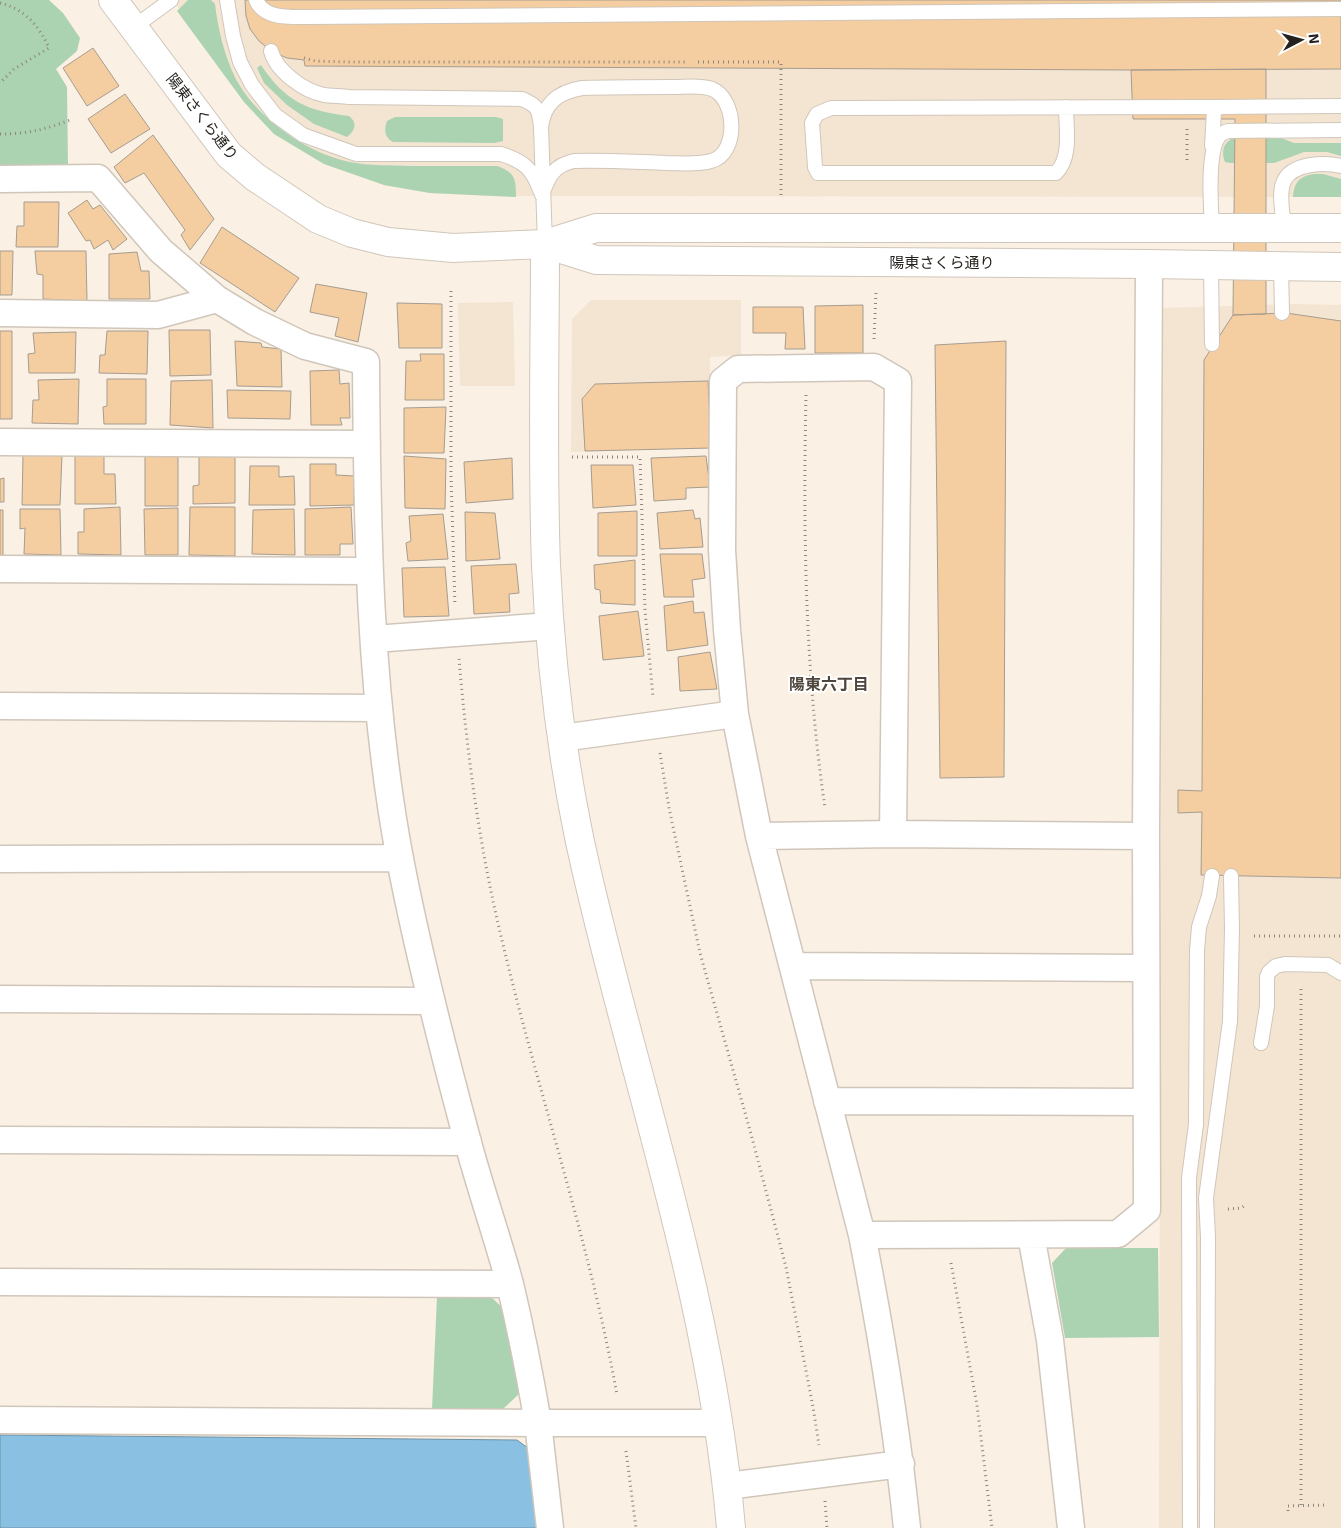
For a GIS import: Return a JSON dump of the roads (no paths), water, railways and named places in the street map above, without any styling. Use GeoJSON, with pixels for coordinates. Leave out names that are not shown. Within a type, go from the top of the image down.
{"type":"FeatureCollection","features":[{"type":"Feature","properties":{"kind":"street","name":"陽東さくら通り"},"geometry":{"type":"LineString","coordinates":[[113,0],[229,155],[255,177],[318,219],[352,233],[388,242],[453,248],[545,244],[596,228],[1341,228]]}},
{"type":"Feature","properties":{"kind":"street"},"geometry":{"type":"LineString","coordinates":[[0,179],[98,178],[161,251],[217,299],[255,322],[305,346],[366,362],[369,571],[379,708],[388,784],[400,858],[431,1001],[468,1142],[509,1284],[525,1351],[538,1422],[550,1528]]}},
{"type":"Feature","properties":{"kind":"street","name":"陽東さくら通り"},"geometry":{"type":"LineString","coordinates":[[545,244],[596,260],[1341,267]]}},
{"type":"Feature","properties":{"kind":"street"},"geometry":{"type":"LineString","coordinates":[[545,244],[546,567],[554,675],[562,738],[577,830],[599,929],[666,1179],[696,1307],[718,1423],[731,1528]]}},
{"type":"Feature","properties":{"kind":"street"},"geometry":{"type":"LineString","coordinates":[[862,1235],[1118,1234],[1147,1210],[1146,836],[1149,264]]}},
{"type":"Feature","properties":{"kind":"street"},"geometry":{"type":"LineString","coordinates":[[0,313],[158,315],[217,299]]}},
{"type":"Feature","properties":{"kind":"street"},"geometry":{"type":"LineString","coordinates":[[893,834],[898,381],[874,367],[738,369],[723,381],[722,550],[735,714],[759,836],[862,1235],[883,1341],[901,1464],[907,1528]]}},
{"type":"Feature","properties":{"kind":"street"},"geometry":{"type":"LineString","coordinates":[[0,442],[367,444]]}},
{"type":"Feature","properties":{"kind":"street"},"geometry":{"type":"LineString","coordinates":[[0,569],[369,571]]}},
{"type":"Feature","properties":{"kind":"street"},"geometry":{"type":"LineString","coordinates":[[374,639],[550,626]]}},
{"type":"Feature","properties":{"kind":"street"},"geometry":{"type":"LineString","coordinates":[[0,706],[379,708]]}},
{"type":"Feature","properties":{"kind":"street"},"geometry":{"type":"LineString","coordinates":[[562,738],[735,714]]}},
{"type":"Feature","properties":{"kind":"street"},"geometry":{"type":"LineString","coordinates":[[759,836],[893,834],[1146,836]]}},
{"type":"Feature","properties":{"kind":"street"},"geometry":{"type":"LineString","coordinates":[[0,858],[400,858]]}},
{"type":"Feature","properties":{"kind":"street"},"geometry":{"type":"LineString","coordinates":[[793,966],[1146,968]]}},
{"type":"Feature","properties":{"kind":"street"},"geometry":{"type":"LineString","coordinates":[[0,999],[431,1001]]}},
{"type":"Feature","properties":{"kind":"street"},"geometry":{"type":"LineString","coordinates":[[827,1101],[1146,1102]]}},
{"type":"Feature","properties":{"kind":"street"},"geometry":{"type":"LineString","coordinates":[[0,1140],[468,1142]]}},
{"type":"Feature","properties":{"kind":"street"},"geometry":{"type":"LineString","coordinates":[[1031,1235],[1050,1340],[1071,1528]]}},
{"type":"Feature","properties":{"kind":"street"},"geometry":{"type":"LineString","coordinates":[[0,1282],[509,1284]]}},
{"type":"Feature","properties":{"kind":"street"},"geometry":{"type":"LineString","coordinates":[[0,1420],[718,1423]]}},
{"type":"Feature","properties":{"kind":"street"},"geometry":{"type":"LineString","coordinates":[[727,1486],[901,1464]]}},
{"type":"Feature","properties":{"kind":"lane"},"geometry":{"type":"LineString","coordinates":[[134,27],[171,0]]}},
{"type":"Feature","properties":{"kind":"lane"},"geometry":{"type":"LineString","coordinates":[[227,0],[233,36],[240,62],[252,85],[275,115],[303,135],[356,154],[501,154],[517,159],[530,169],[537,180],[542,195]]}},
{"type":"Feature","properties":{"kind":"lane"},"geometry":{"type":"LineString","coordinates":[[256,0],[258,5],[269,14],[307,17],[1341,9]]}},
{"type":"Feature","properties":{"kind":"lane"},"geometry":{"type":"LineString","coordinates":[[270,50],[273,61],[296,82],[323,94],[349,97],[522,99],[537,107],[540,114],[545,244]]}},
{"type":"Feature","properties":{"kind":"lane"},"geometry":{"type":"LineString","coordinates":[[540,127],[542,116],[548,106],[561,94],[571,90],[582,88],[662,87],[702,87],[712,89],[727,103],[732,126],[730,139],[726,147],[720,157],[713,161],[689,163],[574,161],[564,163],[550,174],[542,195]]}},
{"type":"Feature","properties":{"kind":"lane"},"geometry":{"type":"LineString","coordinates":[[1066,107],[1066,155],[1061,168],[1056,173],[818,173],[814,167],[812,123],[817,114],[830,108],[1066,107],[1200,107],[1208,111],[1217,112],[1341,106]]}},
{"type":"Feature","properties":{"kind":"lane"},"geometry":{"type":"LineString","coordinates":[[1212,228],[1211,167],[1217,112]]}},
{"type":"Feature","properties":{"kind":"lane"},"geometry":{"type":"LineString","coordinates":[[1211,167],[1213,150],[1220,135],[1228,130],[1341,130]]}},
{"type":"Feature","properties":{"kind":"lane"},"geometry":{"type":"LineString","coordinates":[[1284,228],[1282,190],[1289,173],[1311,164],[1341,166]]}},
{"type":"Feature","properties":{"kind":"lane"},"geometry":{"type":"LineString","coordinates":[[1211,265],[1212,344]]}},
{"type":"Feature","properties":{"kind":"lane"},"geometry":{"type":"LineString","coordinates":[[1280,266],[1282,313]]}},
{"type":"Feature","properties":{"kind":"lane"},"geometry":{"type":"LineString","coordinates":[[1190,1528],[1189,1178],[1196,1124],[1197,950],[1199,927],[1209,896],[1212,876]]}},
{"type":"Feature","properties":{"kind":"lane"},"geometry":{"type":"LineString","coordinates":[[1207,1528],[1208,1237],[1206,1198],[1230,1021],[1231,876]]}},
{"type":"Feature","properties":{"kind":"lane"},"geometry":{"type":"LineString","coordinates":[[1261,1043],[1267,1006],[1267,977],[1269,972],[1276,966],[1285,964],[1328,965],[1341,974]]}},
{"type":"Feature","properties":{"kind":"water"},"geometry":{"type":"Polygon","coordinates":[[[0,1435],[517,1440],[532,1451],[542,1528],[0,1528],[0,1435]]]}},
{"type":"Feature","properties":{"kind":"district","name":"陽東六丁目"},"geometry":{"type":"Point","coordinates":[829,684]}}]}
